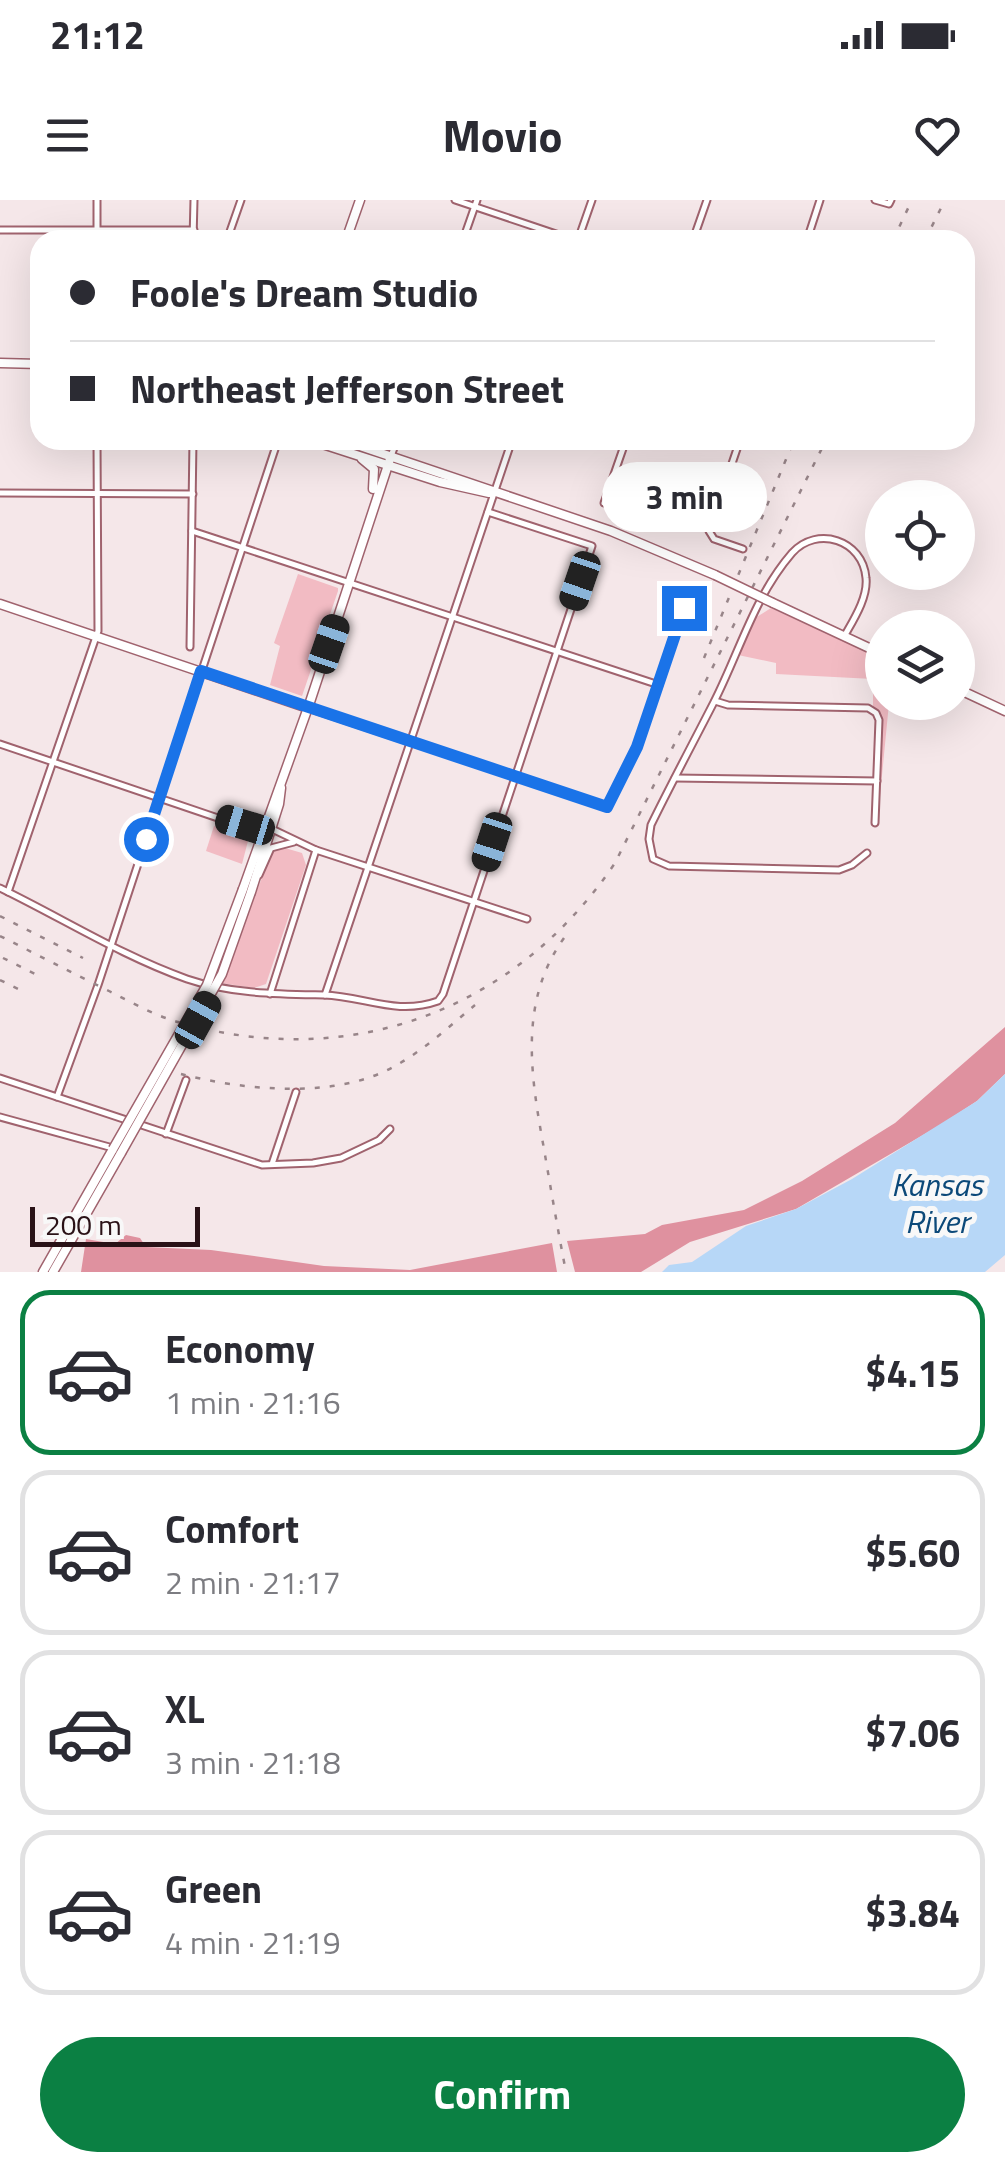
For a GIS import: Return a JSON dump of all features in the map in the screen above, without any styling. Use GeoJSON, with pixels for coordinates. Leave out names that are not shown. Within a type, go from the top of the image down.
{"type":"FeatureCollection","features":[{"type":"Feature","properties":{"kind":"main road"},"geometry":{"type":"LineString","coordinates":[[350,230],[360,200]]}},
{"type":"Feature","properties":{"kind":"main road"},"geometry":{"type":"LineString","coordinates":[[0,363],[30,364]]}},
{"type":"Feature","properties":{"kind":"main road"},"geometry":{"type":"LineString","coordinates":[[348,450],[374,468],[369,522]]}},
{"type":"Feature","properties":{"kind":"main road"},"geometry":{"type":"LineString","coordinates":[[358,450],[611,531],[865,645]]}},
{"type":"Feature","properties":{"kind":"main road"},"geometry":{"type":"LineString","coordinates":[[249,889],[262,833],[308,708],[389,460]]}},
{"type":"Feature","properties":{"kind":"main road"},"geometry":{"type":"LineString","coordinates":[[0,604],[308,708]]}},
{"type":"Feature","properties":{"kind":"main road"},"geometry":{"type":"LineString","coordinates":[[975,697],[1005,711]]}},
{"type":"Feature","properties":{"kind":"main road"},"geometry":{"type":"LineString","coordinates":[[53,1272],[206,985],[272,828],[282,783]]}},
{"type":"Feature","properties":{"kind":"main road"},"geometry":{"type":"LineString","coordinates":[[43,1272],[118,1151]]}},
{"type":"Feature","properties":{"kind":"street"},"geometry":{"type":"LineString","coordinates":[[96,200],[96,230]]}},
{"type":"Feature","properties":{"kind":"street"},"geometry":{"type":"LineString","coordinates":[[0,230],[194,230],[194,200]]}},
{"type":"Feature","properties":{"kind":"street"},"geometry":{"type":"LineString","coordinates":[[230,230],[240,200]]}},
{"type":"Feature","properties":{"kind":"street"},"geometry":{"type":"LineString","coordinates":[[454,200],[476,203],[549,230]]}},
{"type":"Feature","properties":{"kind":"street"},"geometry":{"type":"LineString","coordinates":[[580,230],[592,200]]}},
{"type":"Feature","properties":{"kind":"street"},"geometry":{"type":"LineString","coordinates":[[697,230],[707,200]]}},
{"type":"Feature","properties":{"kind":"street"},"geometry":{"type":"LineString","coordinates":[[810,230],[820,200]]}},
{"type":"Feature","properties":{"kind":"street"},"geometry":{"type":"LineString","coordinates":[[875,200],[888,204],[891,200]]}},
{"type":"Feature","properties":{"kind":"street"},"geometry":{"type":"LineString","coordinates":[[467,230],[476,203]]}},
{"type":"Feature","properties":{"kind":"street"},"geometry":{"type":"LineString","coordinates":[[8,892],[95,637],[97,450]]}},
{"type":"Feature","properties":{"kind":"street"},"geometry":{"type":"LineString","coordinates":[[190,647],[193,450]]}},
{"type":"Feature","properties":{"kind":"street"},"geometry":{"type":"LineString","coordinates":[[57,1097],[98,986],[275,450]]}},
{"type":"Feature","properties":{"kind":"street"},"geometry":{"type":"LineString","coordinates":[[389,460],[393,450]]}},
{"type":"Feature","properties":{"kind":"street"},"geometry":{"type":"LineString","coordinates":[[325,995],[509,450]]}},
{"type":"Feature","properties":{"kind":"street"},"geometry":{"type":"LineString","coordinates":[[604,503],[623,450]]}},
{"type":"Feature","properties":{"kind":"street"},"geometry":{"type":"LineString","coordinates":[[737,450],[709,531],[714,540],[743,548]]}},
{"type":"Feature","properties":{"kind":"street"},"geometry":{"type":"LineString","coordinates":[[0,493],[193,494]]}},
{"type":"Feature","properties":{"kind":"street"},"geometry":{"type":"LineString","coordinates":[[0,888],[188,979],[270,994],[325,995],[387,1008],[428,1004],[440,998],[592,546],[488,512]]}},
{"type":"Feature","properties":{"kind":"street"},"geometry":{"type":"LineString","coordinates":[[192,531],[659,684]]}},
{"type":"Feature","properties":{"kind":"street"},"geometry":{"type":"LineString","coordinates":[[846,635],[865,591],[864,569],[855,552],[845,544],[830,538],[812,539],[799,546],[768,583],[715,701],[651,825],[649,839],[653,859],[669,866],[839,870],[852,866],[867,852]]}},
{"type":"Feature","properties":{"kind":"street"},"geometry":{"type":"LineString","coordinates":[[308,708],[607,807],[634,755],[684,604]]}},
{"type":"Feature","properties":{"kind":"street"},"geometry":{"type":"LineString","coordinates":[[715,701],[868,708],[876,714],[875,823]]}},
{"type":"Feature","properties":{"kind":"street"},"geometry":{"type":"LineString","coordinates":[[0,744],[262,833]]}},
{"type":"Feature","properties":{"kind":"street"},"geometry":{"type":"LineString","coordinates":[[676,778],[877,781]]}},
{"type":"Feature","properties":{"kind":"street"},"geometry":{"type":"LineString","coordinates":[[272,828],[275,833],[316,850],[527,919]]}},
{"type":"Feature","properties":{"kind":"street"},"geometry":{"type":"LineString","coordinates":[[249,889],[272,848],[295,842]]}},
{"type":"Feature","properties":{"kind":"street"},"geometry":{"type":"LineString","coordinates":[[270,994],[316,850]]}},
{"type":"Feature","properties":{"kind":"street"},"geometry":{"type":"LineString","coordinates":[[0,1078],[262,1166],[341,1158],[379,1140],[390,1129]]}},
{"type":"Feature","properties":{"kind":"street"},"geometry":{"type":"LineString","coordinates":[[166,1134],[186,1080]]}},
{"type":"Feature","properties":{"kind":"street"},"geometry":{"type":"LineString","coordinates":[[272,1164],[296,1092]]}},
{"type":"Feature","properties":{"kind":"street"},"geometry":{"type":"LineString","coordinates":[[0,1117],[118,1151]]}},
{"type":"Feature","properties":{"kind":"shaded area"},"geometry":{"type":"Polygon","coordinates":[[[298,574],[338,588],[302,696],[270,685],[280,646],[274,643],[298,574]]]}},
{"type":"Feature","properties":{"kind":"shaded area"},"geometry":{"type":"Polygon","coordinates":[[[771,608],[865,651],[865,679],[776,674],[776,663],[738,655],[755,618],[771,608]]]}},
{"type":"Feature","properties":{"kind":"shaded area"},"geometry":{"type":"Polygon","coordinates":[[[880,720],[887,720],[878,817],[880,720]]]}},
{"type":"Feature","properties":{"kind":"shaded area"},"geometry":{"type":"Polygon","coordinates":[[[214,826],[246,836],[242,864],[206,851],[214,826]]]}},
{"type":"Feature","properties":{"kind":"shaded area"},"geometry":{"type":"Polygon","coordinates":[[[285,848],[302,853],[306,865],[266,984],[254,988],[221,983],[270,857],[273,851],[285,848]]]}},
{"type":"Feature","properties":{"kind":"shaded area"},"geometry":{"type":"Polygon","coordinates":[[[1005,1027],[1005,1074],[977,1101],[796,1209],[690,1242],[641,1272],[575,1272],[567,1241],[645,1234],[662,1225],[744,1210],[802,1181],[895,1123],[1005,1027]]]}},
{"type":"Feature","properties":{"kind":"shaded area"},"geometry":{"type":"Polygon","coordinates":[[[126,1235],[140,1238],[146,1247],[211,1250],[324,1266],[410,1270],[552,1243],[557,1272],[81,1272],[86,1239],[115,1244],[126,1235]]]}},
{"type":"Feature","properties":{"kind":"water","name":"Kansas River"},"geometry":{"type":"Polygon","coordinates":[[[1005,1074],[1005,1255],[985,1272],[662,1272],[669,1265],[692,1262],[746,1226],[796,1209],[852,1179],[977,1101],[1005,1074]]]}},
{"type":"Feature","properties":{"kind":"railway"},"geometry":{"type":"LineString","coordinates":[[898,230],[912,200]]}},
{"type":"Feature","properties":{"kind":"railway"},"geometry":{"type":"LineString","coordinates":[[930,230],[945,200]]}},
{"type":"Feature","properties":{"kind":"railway"},"geometry":{"type":"LineString","coordinates":[[704,658],[790,450]]}},
{"type":"Feature","properties":{"kind":"railway"},"geometry":{"type":"LineString","coordinates":[[0,936],[160,1016],[242,1036],[305,1039],[365,1033],[424,1017],[478,992],[529,957],[575,914],[615,863],[821,450]]}},
{"type":"Feature","properties":{"kind":"railway"},"geometry":{"type":"LineString","coordinates":[[0,916],[83,958]]}},
{"type":"Feature","properties":{"kind":"railway"},"geometry":{"type":"LineString","coordinates":[[564,938],[549,962],[540,988],[534,1014],[532,1067],[566,1272]]}},
{"type":"Feature","properties":{"kind":"railway"},"geometry":{"type":"LineString","coordinates":[[3,958],[43,978]]}},
{"type":"Feature","properties":{"kind":"railway"},"geometry":{"type":"LineString","coordinates":[[0,980],[24,992]]}},
{"type":"Feature","properties":{"kind":"railway"},"geometry":{"type":"LineString","coordinates":[[181,1074],[289,1089],[345,1084],[371,1077],[406,1060],[475,1005]]}},
{"type":"Feature","properties":{"kind":"route"},"geometry":{"type":"LineString","coordinates":[[146,839],[201,671],[607,807],[637,747],[684,608]]}}]}
